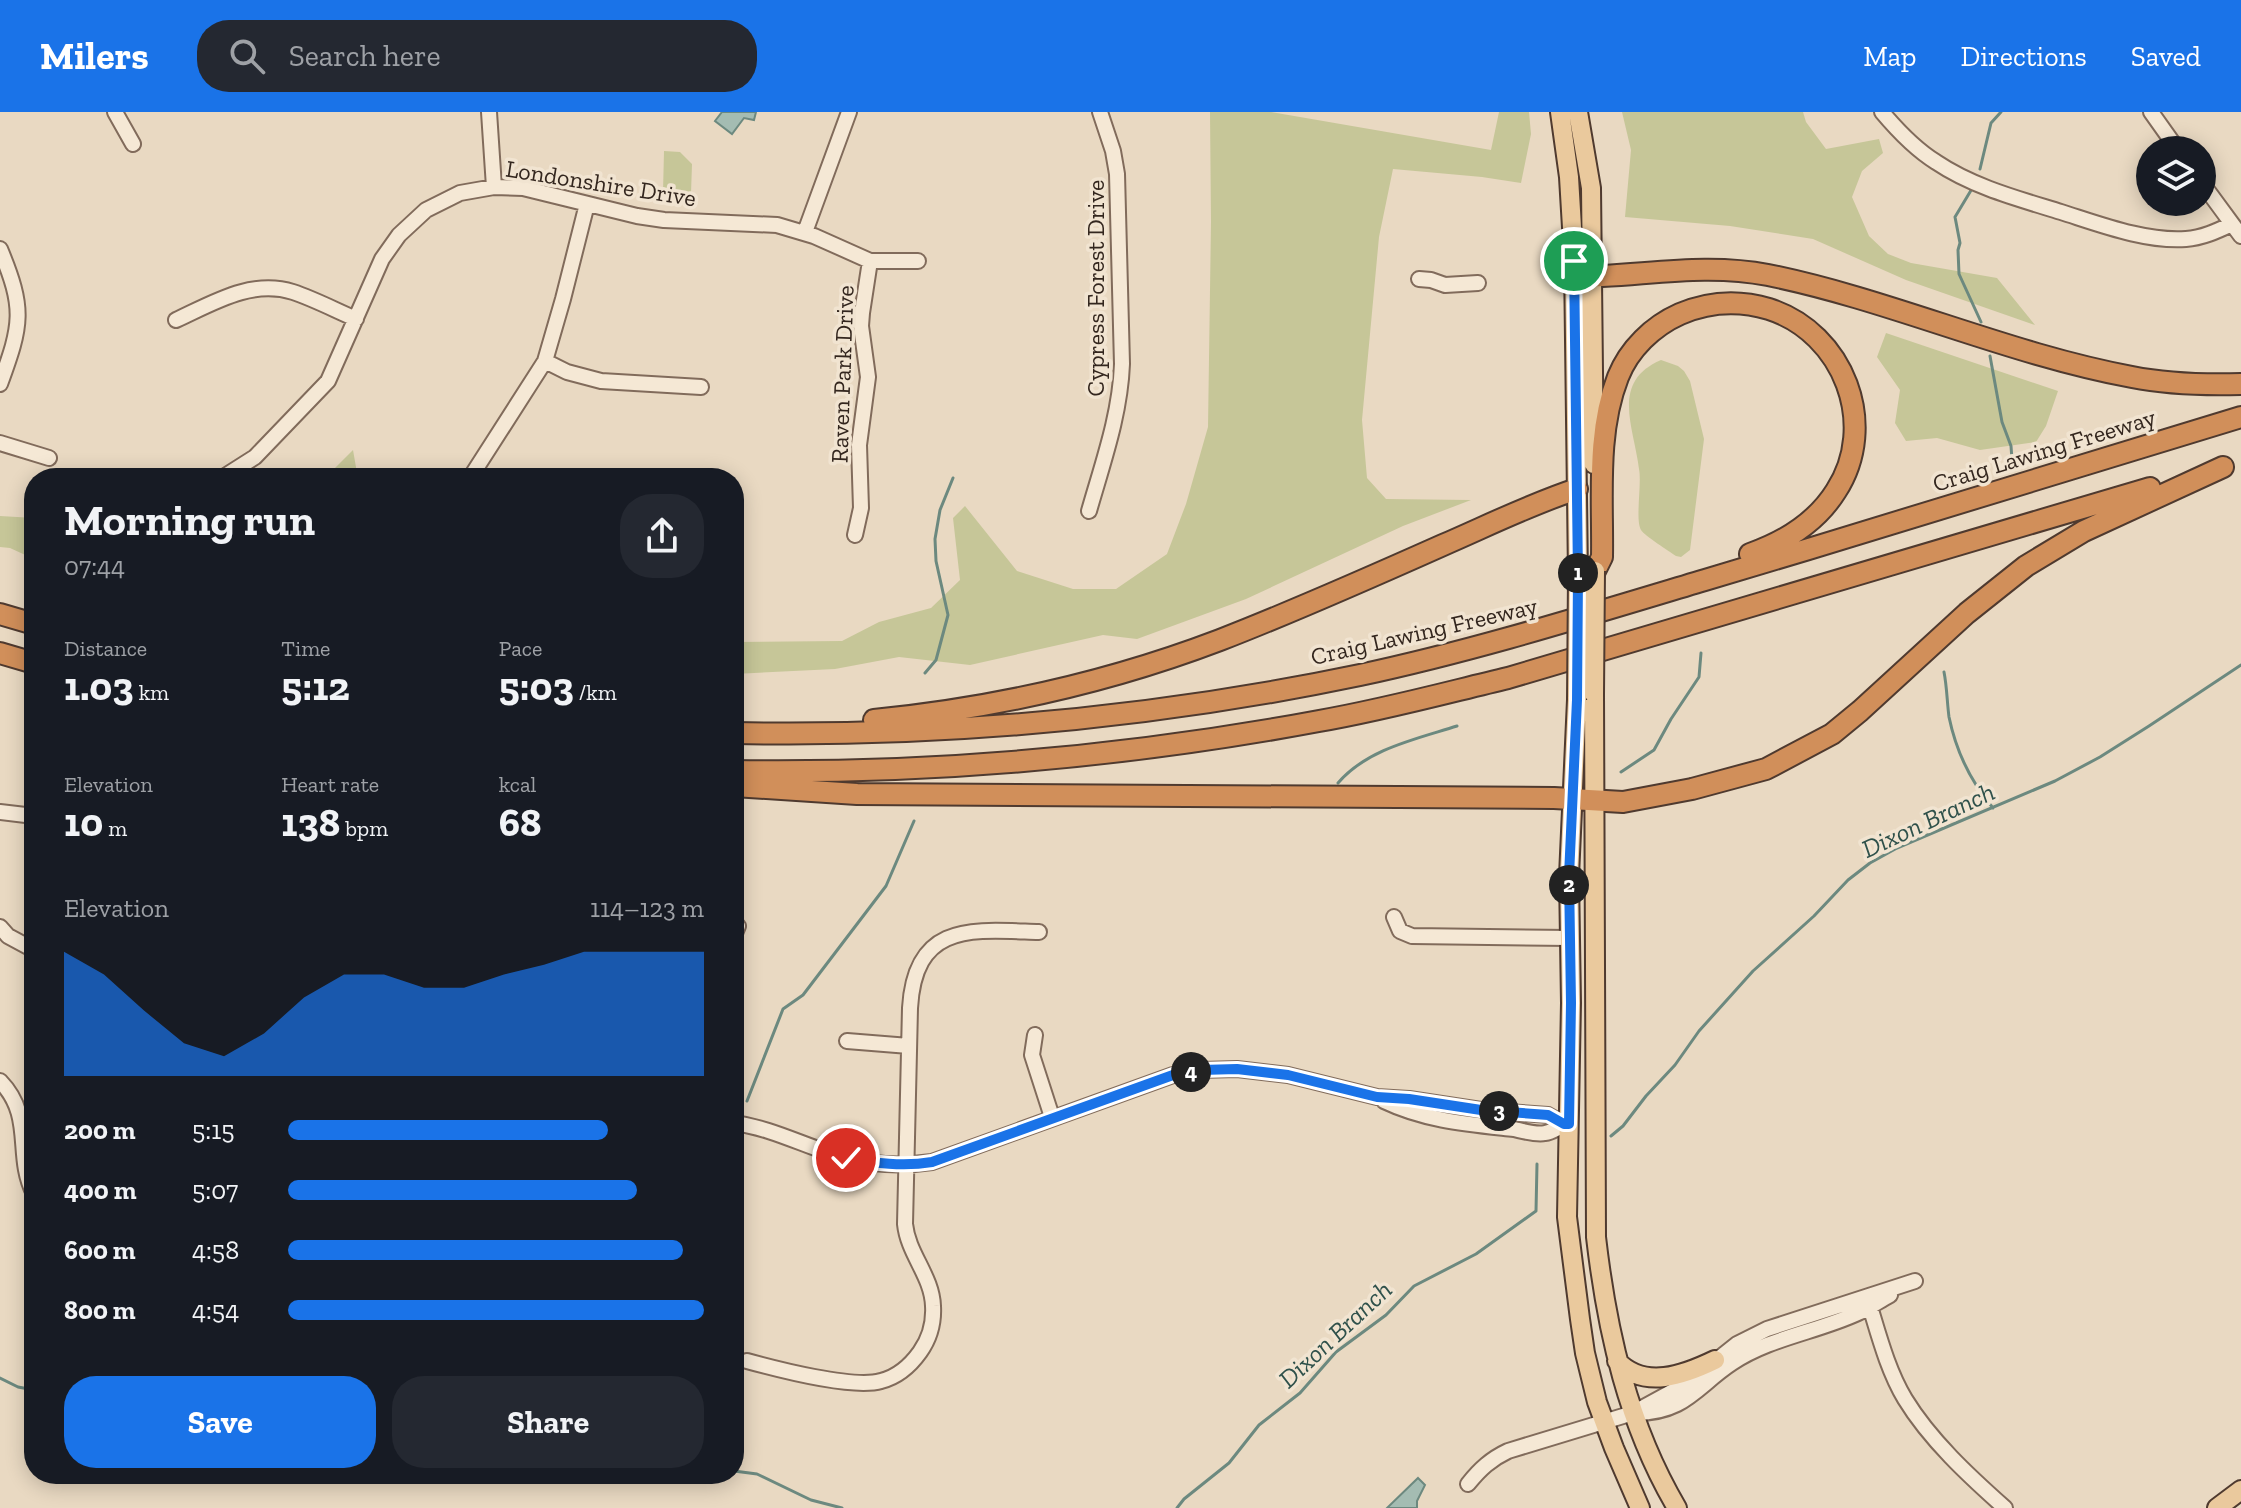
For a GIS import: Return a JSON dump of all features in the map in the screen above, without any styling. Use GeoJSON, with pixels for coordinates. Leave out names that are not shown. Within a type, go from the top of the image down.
{"type":"FeatureCollection","features":[{"type":"Feature","properties":{"kind":"highway"},"geometry":{"type":"LineString","coordinates":[[1583,277],[1616,277],[1688,269],[1763,274],[2133,378],[2241,384]]}},
{"type":"Feature","properties":{"kind":"highway"},"geometry":{"type":"LineString","coordinates":[[1587,573],[1602,557],[1605,428],[1614,390],[1626,361],[1652,332],[1685,312],[1717,304],[1757,306],[1781,314],[1802,326],[1829,351],[1839,366],[1853,404],[1854,432],[1850,462],[1835,493],[1810,522],[1770,547],[1716,566],[1699,582]]}},
{"type":"Feature","properties":{"kind":"highway","name":"Craig Lawing Freeway"},"geometry":{"type":"LineString","coordinates":[[744,732],[860,733],[1013,725],[1146,711],[1350,677],[1581,619],[2241,417]]}},
{"type":"Feature","properties":{"kind":"highway"},"geometry":{"type":"LineString","coordinates":[[744,771],[850,771],[994,765],[1189,743],[1335,718],[1508,678],[2232,464]]}},
{"type":"Feature","properties":{"kind":"highway"},"geometry":{"type":"LineString","coordinates":[[744,787],[857,794],[1572,799],[1623,802],[1706,786],[1766,769],[1832,734],[1967,613],[2026,566],[2084,531],[2232,464]]}},
{"type":"Feature","properties":{"kind":"highway"},"geometry":{"type":"LineString","coordinates":[[744,731],[875,720],[985,706],[1125,673],[1222,639],[1539,502],[1577,489]]}},
{"type":"Feature","properties":{"kind":"highway"},"geometry":{"type":"LineString","coordinates":[[0,614],[24,621]]}},
{"type":"Feature","properties":{"kind":"highway"},"geometry":{"type":"LineString","coordinates":[[0,653],[24,660]]}},
{"type":"Feature","properties":{"kind":"main road"},"geometry":{"type":"LineString","coordinates":[[1560,112],[1583,277],[1586,697],[1593,800],[1596,942],[1596,1226],[1601,1278],[1617,1361],[1633,1413],[1677,1508]]}},
{"type":"Feature","properties":{"kind":"main road"},"geometry":{"type":"LineString","coordinates":[[1578,112],[1591,188],[1583,277],[1577,489],[1587,573]]}},
{"type":"Feature","properties":{"kind":"main road"},"geometry":{"type":"LineString","coordinates":[[1586,697],[1572,799],[1569,876],[1571,1003],[1566,1124],[1567,1217],[1585,1353],[1604,1422],[1640,1508]]}},
{"type":"Feature","properties":{"kind":"main road"},"geometry":{"type":"LineString","coordinates":[[1566,1124],[1578,1133],[1581,1143],[1580,1189],[1596,1226]]}},
{"type":"Feature","properties":{"kind":"main road"},"geometry":{"type":"LineString","coordinates":[[1617,1361],[1630,1372],[1651,1378],[1687,1372],[1715,1360]]}},
{"type":"Feature","properties":{"kind":"main road"},"geometry":{"type":"LineString","coordinates":[[2217,1508],[2241,1490]]}},
{"type":"Feature","properties":{"kind":"street"},"geometry":{"type":"LineString","coordinates":[[115,112],[133,144]]}},
{"type":"Feature","properties":{"kind":"street"},"geometry":{"type":"LineString","coordinates":[[489,112],[494,187]]}},
{"type":"Feature","properties":{"kind":"street"},"geometry":{"type":"LineString","coordinates":[[805,232],[849,112]]}},
{"type":"Feature","properties":{"kind":"street","name":"Cypress Forest Drive"},"geometry":{"type":"LineString","coordinates":[[1089,511],[1115,420],[1122,364],[1117,174],[1100,112]]}},
{"type":"Feature","properties":{"kind":"street"},"geometry":{"type":"LineString","coordinates":[[1882,112],[1912,144],[1938,164],[2022,200],[2085,219],[2165,239],[2196,238],[2236,230],[2216,202]]}},
{"type":"Feature","properties":{"kind":"street"},"geometry":{"type":"LineString","coordinates":[[2151,112],[2168,136]]}},
{"type":"Feature","properties":{"kind":"street","name":"Londonshire Drive"},"geometry":{"type":"LineString","coordinates":[[238,468],[255,457],[320,392],[334,370],[382,259],[399,235],[434,206],[460,193],[494,187],[523,188],[664,220],[777,225],[805,232],[870,261],[918,261]]}},
{"type":"Feature","properties":{"kind":"street"},"geometry":{"type":"LineString","coordinates":[[476,468],[545,361],[587,204]]}},
{"type":"Feature","properties":{"kind":"street"},"geometry":{"type":"LineString","coordinates":[[0,249],[13,280],[19,318],[14,346],[0,384]]}},
{"type":"Feature","properties":{"kind":"street","name":"Raven Park Drive"},"geometry":{"type":"LineString","coordinates":[[855,535],[861,508],[859,445],[868,377],[861,326],[870,261]]}},
{"type":"Feature","properties":{"kind":"street"},"geometry":{"type":"LineString","coordinates":[[1425,280],[1445,285],[1478,283]]}},
{"type":"Feature","properties":{"kind":"street"},"geometry":{"type":"LineString","coordinates":[[176,320],[239,292],[264,289],[294,292],[356,319]]}},
{"type":"Feature","properties":{"kind":"street"},"geometry":{"type":"LineString","coordinates":[[545,361],[567,372],[601,381],[701,387]]}},
{"type":"Feature","properties":{"kind":"street"},"geometry":{"type":"LineString","coordinates":[[0,443],[49,458]]}},
{"type":"Feature","properties":{"kind":"street"},"geometry":{"type":"LineString","coordinates":[[0,812],[24,815]]}},
{"type":"Feature","properties":{"kind":"street"},"geometry":{"type":"LineString","coordinates":[[1394,917],[1400,931],[1412,936],[1569,938]]}},
{"type":"Feature","properties":{"kind":"street"},"geometry":{"type":"LineString","coordinates":[[747,1361],[813,1376],[865,1383],[896,1375],[916,1357],[931,1333],[933,1303],[927,1279],[906,1236],[909,1046],[915,973],[936,946],[951,936],[973,930],[1039,932]]}},
{"type":"Feature","properties":{"kind":"street"},"geometry":{"type":"LineString","coordinates":[[3,936],[24,945]]}},
{"type":"Feature","properties":{"kind":"street"},"geometry":{"type":"LineString","coordinates":[[1035,1035],[1032,1055],[1052,1117]]}},
{"type":"Feature","properties":{"kind":"street"},"geometry":{"type":"LineString","coordinates":[[847,1041],[909,1046]]}},
{"type":"Feature","properties":{"kind":"street"},"geometry":{"type":"LineString","coordinates":[[744,1125],[846,1158],[908,1165],[932,1162],[1173,1075],[1237,1069],[1288,1075],[1377,1097],[1409,1113],[1445,1121],[1546,1133],[1566,1124]]}},
{"type":"Feature","properties":{"kind":"street"},"geometry":{"type":"LineString","coordinates":[[0,1081],[20,1114],[24,1157]]}},
{"type":"Feature","properties":{"kind":"street"},"geometry":{"type":"LineString","coordinates":[[1633,1413],[1658,1411],[1682,1401],[1730,1364],[1752,1352],[1857,1314],[1868,1301]]}},
{"type":"Feature","properties":{"kind":"street"},"geometry":{"type":"LineString","coordinates":[[1468,1484],[1481,1468],[1508,1451],[1633,1413],[1688,1383],[1737,1344],[1767,1329],[1868,1301]]}},
{"type":"Feature","properties":{"kind":"street"},"geometry":{"type":"LineString","coordinates":[[1868,1301],[1904,1398],[1935,1439],[2005,1508]]}},
{"type":"Feature","properties":{"kind":"green space"},"geometry":{"type":"Polygon","coordinates":[[[1210,112],[1271,112],[1491,150],[1499,112],[1529,112],[1531,134],[1521,183],[1393,169],[1379,237],[1362,420],[1367,478],[1386,499],[1471,500],[1403,526],[1246,599],[1137,639],[1103,635],[970,665],[899,657],[835,669],[744,674],[744,642],[842,641],[879,622],[931,608],[960,580],[953,518],[965,506],[1017,571],[1073,589],[1116,589],[1167,554],[1186,504],[1208,427],[1210,112]]]}},
{"type":"Feature","properties":{"kind":"green space"},"geometry":{"type":"Polygon","coordinates":[[[1622,112],[1803,112],[1806,122],[1826,149],[1879,139],[1883,153],[1862,171],[1852,197],[1869,236],[1888,254],[1911,263],[1997,278],[2035,325],[1906,280],[1813,239],[1730,226],[1625,217],[1631,150],[1622,112]]]}},
{"type":"Feature","properties":{"kind":"green space"},"geometry":{"type":"Polygon","coordinates":[[[664,151],[680,152],[692,164],[691,193],[663,192],[664,151]]]}},
{"type":"Feature","properties":{"kind":"green space"},"geometry":{"type":"Polygon","coordinates":[[[1886,333],[2058,391],[2046,426],[2036,442],[1980,450],[1937,438],[1906,441],[1895,423],[1900,390],[1877,357],[1886,333]]]}},
{"type":"Feature","properties":{"kind":"green space"},"geometry":{"type":"Polygon","coordinates":[[[1661,360],[1678,366],[1690,381],[1704,439],[1690,550],[1681,557],[1643,533],[1639,525],[1640,475],[1630,422],[1630,393],[1635,380],[1645,369],[1661,360]]]}},
{"type":"Feature","properties":{"kind":"green space"},"geometry":{"type":"Polygon","coordinates":[[[353,450],[356,468],[335,468],[353,450]]]}},
{"type":"Feature","properties":{"kind":"green space"},"geometry":{"type":"Polygon","coordinates":[[[0,516],[24,517],[24,554],[0,547],[0,516]]]}},
{"type":"Feature","properties":{"kind":"shaded area"},"geometry":{"type":"Polygon","coordinates":[[[722,112],[756,112],[754,120],[744,118],[732,134],[715,121],[722,112]]]}},
{"type":"Feature","properties":{"kind":"shaded area"},"geometry":{"type":"Polygon","coordinates":[[[1418,1478],[1425,1485],[1417,1508],[1387,1508],[1418,1478]]]}},
{"type":"Feature","properties":{"kind":"waterway"},"geometry":{"type":"LineString","coordinates":[[1980,169],[1991,123],[2001,112]]}},
{"type":"Feature","properties":{"kind":"waterway"},"geometry":{"type":"LineString","coordinates":[[1973,187],[1955,217],[1960,243],[1959,274],[1981,322]]}},
{"type":"Feature","properties":{"kind":"waterway"},"geometry":{"type":"LineString","coordinates":[[1990,356],[2012,460]]}},
{"type":"Feature","properties":{"kind":"waterway"},"geometry":{"type":"LineString","coordinates":[[925,673],[936,660],[948,615],[936,561],[935,539],[940,510],[953,478]]}},
{"type":"Feature","properties":{"kind":"waterway"},"geometry":{"type":"LineString","coordinates":[[1621,772],[1654,750],[1699,677],[1701,653]]}},
{"type":"Feature","properties":{"kind":"waterway","name":"Dixon Branch"},"geometry":{"type":"LineString","coordinates":[[1611,1136],[1623,1126],[1675,1065],[1699,1031],[1753,971],[1814,916],[1848,880],[1870,863],[1897,848],[2055,781],[2100,757],[2241,665]]}},
{"type":"Feature","properties":{"kind":"waterway"},"geometry":{"type":"LineString","coordinates":[[1944,672],[1949,717],[1960,754],[1971,777],[1993,808]]}},
{"type":"Feature","properties":{"kind":"waterway"},"geometry":{"type":"LineString","coordinates":[[1338,783],[1378,753],[1457,726]]}},
{"type":"Feature","properties":{"kind":"waterway"},"geometry":{"type":"LineString","coordinates":[[747,1101],[783,1009],[803,995],[886,886],[914,821]]}},
{"type":"Feature","properties":{"kind":"waterway","name":"Dixon Branch"},"geometry":{"type":"LineString","coordinates":[[1177,1508],[1229,1463],[1259,1425],[1300,1393],[1336,1352],[1386,1315],[1414,1286],[1476,1254],[1536,1211],[1537,1164]]}},
{"type":"Feature","properties":{"kind":"waterway"},"geometry":{"type":"LineString","coordinates":[[0,1378],[24,1388]]}},
{"type":"Feature","properties":{"kind":"waterway"},"geometry":{"type":"LineString","coordinates":[[744,1472],[757,1474],[811,1500],[842,1508]]}},
{"type":"Feature","properties":{"kind":"route"},"geometry":{"type":"LineString","coordinates":[[846,1158],[887,1164],[932,1162],[1173,1075],[1201,1070],[1237,1069],[1288,1075],[1377,1097],[1548,1115],[1569,1124],[1569,876],[1577,700],[1578,576],[1574,261]]}}]}
